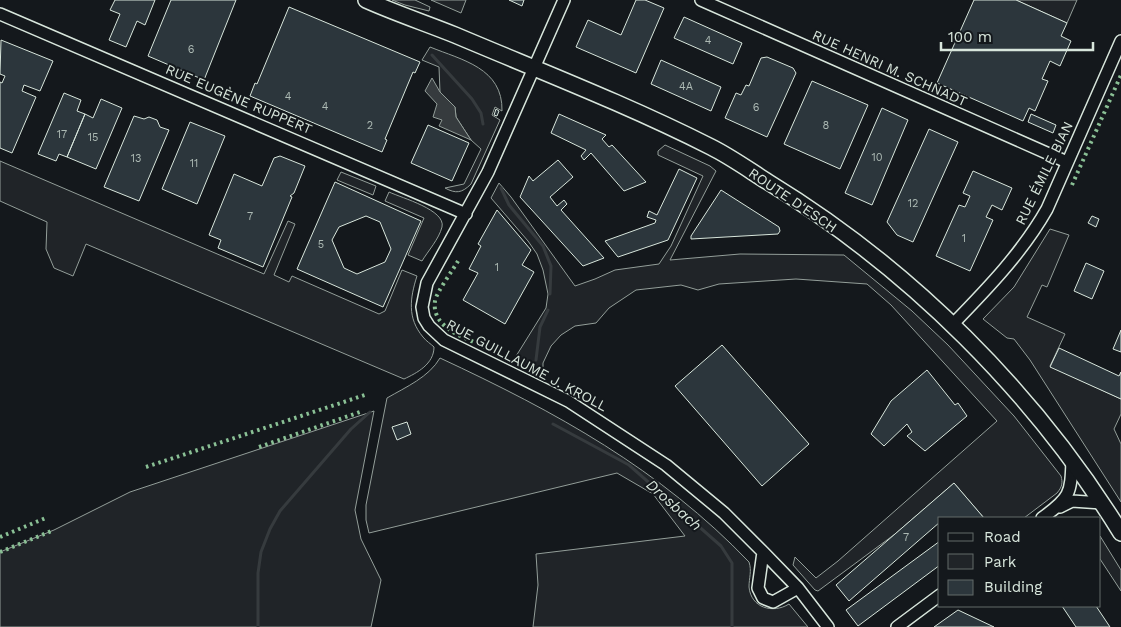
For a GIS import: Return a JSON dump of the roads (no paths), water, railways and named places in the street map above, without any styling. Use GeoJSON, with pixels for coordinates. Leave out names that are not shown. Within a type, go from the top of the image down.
{"type":"FeatureCollection","features":[{"type":"Feature","properties":{"kind":"main road","name":"ROUTE D'ESCH"},"geometry":{"type":"LineString","coordinates":[[366,0],[652,119],[722,154],[798,200],[881,261],[952,325],[1035,412],[1072,460],[1121,533]]}},
{"type":"Feature","properties":{"kind":"street","name":"RUE GUILLAUME J. KROLL"},"geometry":{"type":"LineString","coordinates":[[564,0],[488,172],[427,283],[422,307],[424,318],[429,326],[444,340],[568,401],[666,464],[716,507],[763,552],[798,588],[828,627]]}},
{"type":"Feature","properties":{"kind":"street","name":"RUE HENRI M. SCHNADT"},"geometry":{"type":"LineString","coordinates":[[701,0],[1067,162]]}},
{"type":"Feature","properties":{"kind":"street","name":"RUE EUGÈNE RUPPERT"},"geometry":{"type":"LineString","coordinates":[[0,14],[466,214]]}},
{"type":"Feature","properties":{"kind":"street","name":"RUE ÉMILE BIAN"},"geometry":{"type":"LineString","coordinates":[[952,325],[994,282],[1034,232],[1121,41]]}},
{"type":"Feature","properties":{"kind":"street"},"geometry":{"type":"LineString","coordinates":[[1054,510],[1068,495],[1072,486],[1072,460]]}},
{"type":"Feature","properties":{"kind":"street"},"geometry":{"type":"LineString","coordinates":[[1044,517],[1072,501],[1102,503]]}},
{"type":"Feature","properties":{"kind":"street"},"geometry":{"type":"LineString","coordinates":[[763,552],[758,588],[762,598],[772,602],[798,588]]}},
{"type":"Feature","properties":{"kind":"street"},"geometry":{"type":"LineString","coordinates":[[897,627],[938,596]]}},
{"type":"Feature","properties":{"kind":"waterway","name":"Drosbach"},"geometry":{"type":"LineString","coordinates":[[432,55],[472,99],[481,113],[483,124]]}},
{"type":"Feature","properties":{"kind":"waterway","name":"Drosbach"},"geometry":{"type":"LineString","coordinates":[[501,188],[509,205],[543,246],[551,266],[550,294]]}},
{"type":"Feature","properties":{"kind":"waterway","name":"Drosbach"},"geometry":{"type":"LineString","coordinates":[[536,360],[540,327],[548,310]]}},
{"type":"Feature","properties":{"kind":"waterway"},"geometry":{"type":"LineString","coordinates":[[258,627],[258,573],[261,552],[270,529],[280,511],[351,429],[370,412]]}},
{"type":"Feature","properties":{"kind":"waterway","name":"Drosbach"},"geometry":{"type":"LineString","coordinates":[[553,424],[629,465],[721,546],[732,563],[732,627]]}}]}
